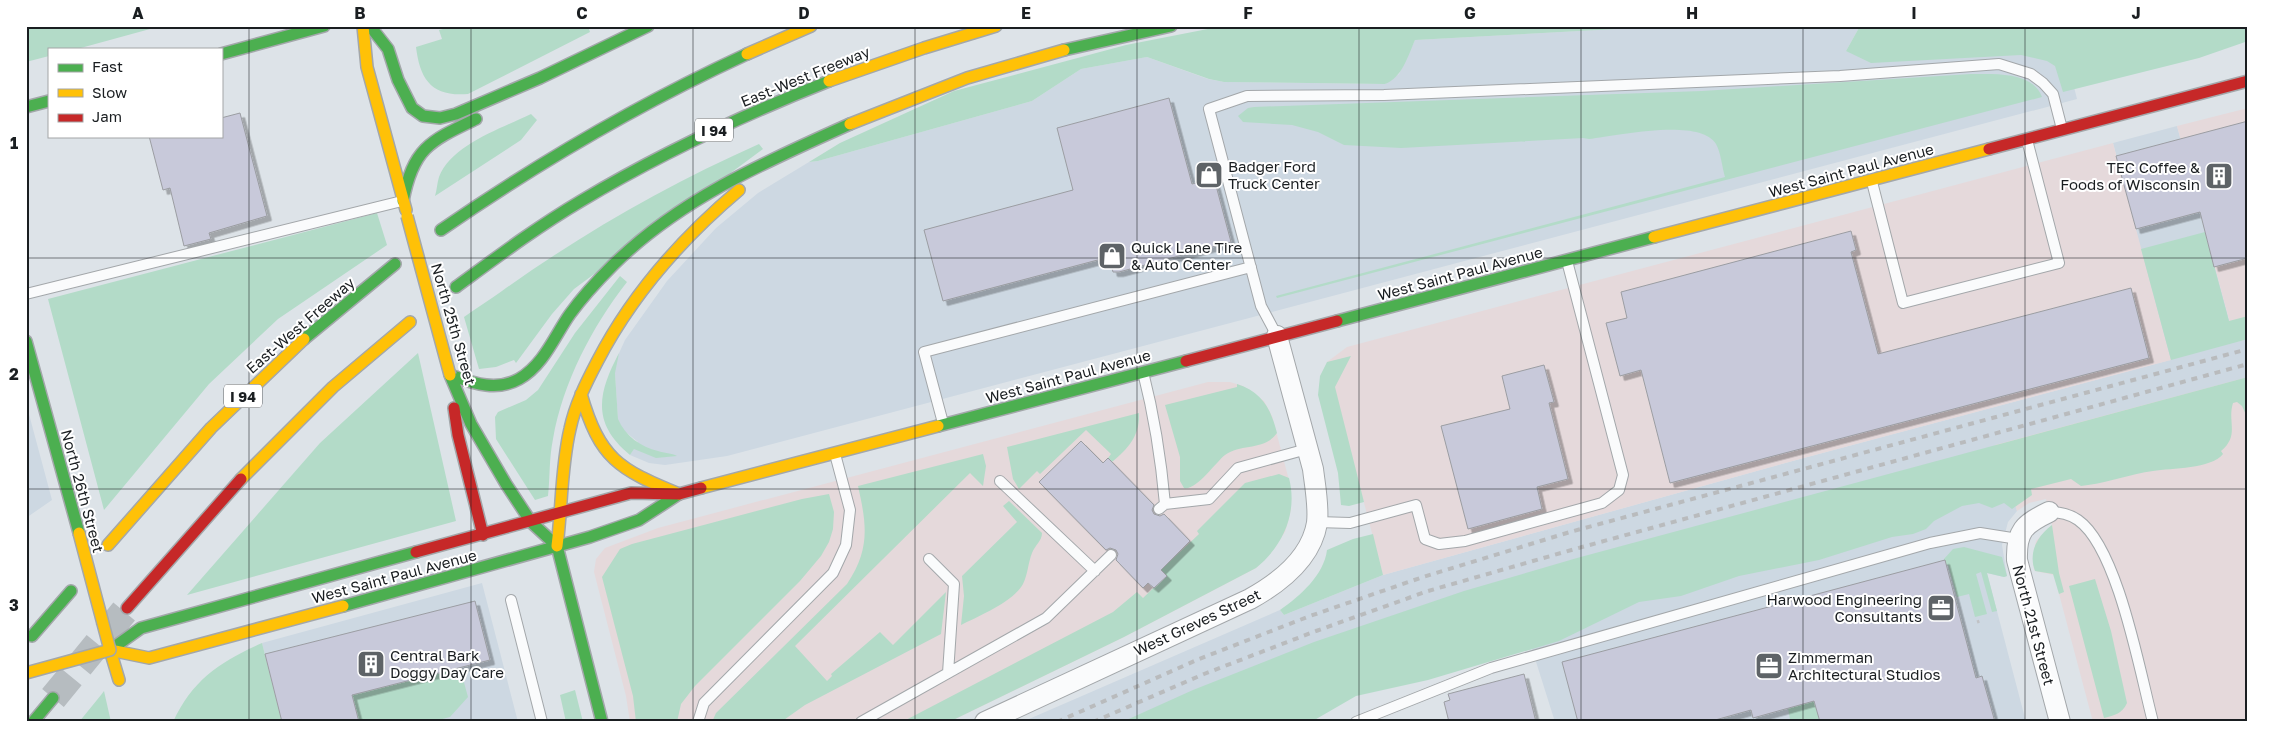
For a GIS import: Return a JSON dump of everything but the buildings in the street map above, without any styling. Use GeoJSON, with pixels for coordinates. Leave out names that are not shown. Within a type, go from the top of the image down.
{"type":"FeatureCollection","features":[{"type":"Feature","properties":{"kind":"main road"},"geometry":{"type":"LineString","coordinates":[[222,54],[324,26]]}},
{"type":"Feature","properties":{"kind":"main road","name":"North 25th Street"},"geometry":{"type":"LineString","coordinates":[[363,26],[367,67],[450,375],[480,442],[532,522],[557,546]]}},
{"type":"Feature","properties":{"kind":"main road"},"geometry":{"type":"LineString","coordinates":[[370,26],[388,49],[398,80],[412,108],[423,116],[440,118],[456,114],[540,78],[607,44],[648,26]]}},
{"type":"Feature","properties":{"kind":"main road"},"geometry":{"type":"LineString","coordinates":[[441,230],[531,168],[610,122],[732,59],[811,26]]}},
{"type":"Feature","properties":{"kind":"main road","name":"East-West Freeway"},"geometry":{"type":"LineString","coordinates":[[456,287],[538,229],[590,197],[656,159],[721,126],[797,92],[853,71],[923,47],[996,26]]}},
{"type":"Feature","properties":{"kind":"main road"},"geometry":{"type":"LineString","coordinates":[[483,535],[458,436],[450,375],[468,382],[489,386],[510,384],[522,377],[536,364],[571,313],[597,282],[642,239],[676,213],[712,190],[820,137],[897,103],[1001,67],[1076,46],[1171,26]]}},
{"type":"Feature","properties":{"kind":"main road"},"geometry":{"type":"LineString","coordinates":[[403,201],[411,170],[420,154],[432,144],[482,116],[540,78]]}},
{"type":"Feature","properties":{"kind":"main road","name":"West Saint Paul Avenue"},"geometry":{"type":"LineString","coordinates":[[26,673],[110,650],[141,628],[532,522],[631,493],[679,494],[2248,81]]}},
{"type":"Feature","properties":{"kind":"main road"},"geometry":{"type":"LineString","coordinates":[[26,107],[48,101]]}},
{"type":"Feature","properties":{"kind":"main road"},"geometry":{"type":"LineString","coordinates":[[602,722],[557,546],[562,513],[566,448],[581,394],[614,329],[643,286],[681,241],[740,190],[777,163],[820,137]]}},
{"type":"Feature","properties":{"kind":"main road","name":"East-West Freeway"},"geometry":{"type":"LineString","coordinates":[[108,545],[210,430],[258,381],[333,314],[395,264]]}},
{"type":"Feature","properties":{"kind":"main road"},"geometry":{"type":"LineString","coordinates":[[127,608],[215,505],[260,458],[347,374],[410,322]]}},
{"type":"Feature","properties":{"kind":"main road","name":"North 26th Street"},"geometry":{"type":"LineString","coordinates":[[26,341],[118,680]]}},
{"type":"Feature","properties":{"kind":"main road"},"geometry":{"type":"LineString","coordinates":[[581,394],[596,439],[615,462],[628,472],[679,494]]}},
{"type":"Feature","properties":{"kind":"main road","name":"West Saint Paul Avenue"},"geometry":{"type":"LineString","coordinates":[[110,650],[149,658],[557,546],[639,520],[679,494]]}},
{"type":"Feature","properties":{"kind":"main road"},"geometry":{"type":"LineString","coordinates":[[32,636],[71,590]]}},
{"type":"Feature","properties":{"kind":"main road"},"geometry":{"type":"LineString","coordinates":[[33,722],[53,698]]}},
{"type":"Feature","properties":{"kind":"street","name":"West Greves Street"},"geometry":{"type":"LineString","coordinates":[[985,722],[1268,589],[1293,568],[1310,544],[1317,522],[1313,469],[1277,336]]}},
{"type":"Feature","properties":{"kind":"street"},"geometry":{"type":"LineString","coordinates":[[2018,539],[2023,528],[2032,520],[2049,512]]}},
{"type":"Feature","properties":{"kind":"street","name":"North 21st Street"},"geometry":{"type":"LineString","coordinates":[[2018,539],[2017,549],[2020,572],[2060,722]]}},
{"type":"Feature","properties":{"kind":"lane"},"geometry":{"type":"LineString","coordinates":[[1277,336],[1261,306],[1209,109],[1247,96],[1404,95],[1840,76],[1998,64],[2031,74],[2043,82],[2053,94],[2062,130]]}},
{"type":"Feature","properties":{"kind":"lane"},"geometry":{"type":"LineString","coordinates":[[1872,181],[1903,303],[2059,263],[2027,139]]}},
{"type":"Feature","properties":{"kind":"lane"},"geometry":{"type":"LineString","coordinates":[[26,294],[403,201]]}},
{"type":"Feature","properties":{"kind":"lane"},"geometry":{"type":"LineString","coordinates":[[1317,522],[1350,523],[1416,505],[1425,539],[1439,544],[1465,541],[1602,503],[1618,490],[1623,474],[1566,260]]}},
{"type":"Feature","properties":{"kind":"lane"},"geometry":{"type":"LineString","coordinates":[[944,424],[924,352],[1251,267]]}},
{"type":"Feature","properties":{"kind":"lane"},"geometry":{"type":"LineString","coordinates":[[1142,372],[1152,407],[1162,475],[1162,507],[1209,499],[1238,468],[1307,449]]}},
{"type":"Feature","properties":{"kind":"lane"},"geometry":{"type":"LineString","coordinates":[[698,722],[704,703],[720,685],[833,573],[846,545],[850,510],[835,454]]}},
{"type":"Feature","properties":{"kind":"lane"},"geometry":{"type":"LineString","coordinates":[[1000,481],[1095,571]]}},
{"type":"Feature","properties":{"kind":"lane"},"geometry":{"type":"LineString","coordinates":[[2049,512],[2062,512],[2078,520],[2099,545],[2116,581],[2153,722]]}},
{"type":"Feature","properties":{"kind":"lane"},"geometry":{"type":"LineString","coordinates":[[1356,722],[1491,668],[1930,543],[1980,534],[2018,539]]}},
{"type":"Feature","properties":{"kind":"lane"},"geometry":{"type":"LineString","coordinates":[[861,722],[1046,618],[1111,555]]}},
{"type":"Feature","properties":{"kind":"lane"},"geometry":{"type":"LineString","coordinates":[[930,559],[954,584],[948,673]]}},
{"type":"Feature","properties":{"kind":"lane"},"geometry":{"type":"LineString","coordinates":[[511,600],[542,722]]}},
{"type":"Feature","properties":{"kind":"path"},"geometry":{"type":"LineString","coordinates":[[1977,622],[1983,620]]}},
{"type":"Feature","properties":{"kind":"shaded area"},"geometry":{"type":"Polygon","coordinates":[[[1672,26],[1860,26],[1846,51],[2064,47],[2077,99],[727,456],[665,465],[649,463],[630,455],[638,442],[622,429],[618,420],[615,373],[615,362],[625,340],[667,281],[716,228],[758,193],[809,162],[1032,101],[1081,69],[1147,57],[1208,79],[1224,82],[1385,84],[1399,74],[1415,40],[1672,26]]]}},
{"type":"Feature","properties":{"kind":"shaded area","name":"TEC Coffee & Foods of Wisconsin"},"geometry":{"type":"Polygon","coordinates":[[[2248,108],[2248,339],[2235,342],[2177,126],[2248,108]]]}},
{"type":"Feature","properties":{"kind":"shaded area"},"geometry":{"type":"Polygon","coordinates":[[[2177,126],[2235,342],[2248,339],[2248,417],[2016,506],[2017,511],[2008,522],[2002,545],[2007,576],[1987,573],[2026,722],[1555,722],[1532,649],[1213,722],[1022,722],[1280,610],[1284,615],[1383,575],[1800,459],[2170,360],[2113,143],[2177,126]]]}},
{"type":"Feature","properties":{"kind":"shaded area"},"geometry":{"type":"Polygon","coordinates":[[[2113,143],[2171,360],[1800,459],[1383,575],[1327,362],[1347,347],[2113,143]]]}},
{"type":"Feature","properties":{"kind":"shaded area"},"geometry":{"type":"Polygon","coordinates":[[[2248,377],[2248,722],[2093,722],[2054,575],[2035,571],[2034,569],[2033,557],[2036,541],[2052,525],[2046,499],[2029,503],[2017,511],[1995,445],[2248,377]]]}},
{"type":"Feature","properties":{"kind":"shaded area"},"geometry":{"type":"Polygon","coordinates":[[[1208,382],[1230,382],[1243,386],[1264,401],[1272,416],[1290,484],[1291,510],[1285,532],[1271,553],[1256,568],[1124,637],[949,722],[630,722],[626,696],[594,572],[596,559],[605,548],[658,528],[1208,382]]]}},
{"type":"Feature","properties":{"kind":"shaded area"},"geometry":{"type":"Polygon","coordinates":[[[26,403],[52,500],[26,518],[26,403]]]}},
{"type":"Feature","properties":{"kind":"shaded area"},"geometry":{"type":"Polygon","coordinates":[[[482,583],[518,722],[282,722],[262,643],[482,583]]]}},
{"type":"Feature","properties":{"kind":"green space"},"geometry":{"type":"Polygon","coordinates":[[[26,26],[161,26],[81,48],[48,48],[48,56],[26,62],[26,26]]]}},
{"type":"Feature","properties":{"kind":"green space"},"geometry":{"type":"Polygon","coordinates":[[[455,26],[588,26],[590,32],[468,94],[456,94],[445,93],[430,84],[421,69],[416,47],[442,39],[439,30],[455,26]]]}},
{"type":"Feature","properties":{"kind":"green space"},"geometry":{"type":"Polygon","coordinates":[[[1223,26],[1672,26],[1415,40],[1400,72],[1385,84],[1224,82],[1209,79],[1147,57],[1081,69],[1032,101],[809,162],[840,143],[954,91],[1126,45],[1223,26]]]}},
{"type":"Feature","properties":{"kind":"green space"},"geometry":{"type":"Polygon","coordinates":[[[1860,26],[2248,26],[2248,41],[2199,58],[2063,92],[2055,66],[2047,61],[2021,55],[1871,63],[1846,51],[1860,26]]]}},
{"type":"Feature","properties":{"kind":"green space"},"geometry":{"type":"Polygon","coordinates":[[[1971,74],[2001,74],[2021,78],[2030,82],[2042,97],[1277,298],[1276,296],[1725,177],[1716,144],[1707,136],[1693,131],[1657,130],[1589,139],[1401,148],[1344,145],[1318,132],[1292,125],[1243,122],[1238,116],[1248,108],[1254,107],[1702,91],[1971,74]]]}},
{"type":"Feature","properties":{"kind":"green space"},"geometry":{"type":"Polygon","coordinates":[[[531,114],[537,120],[521,140],[435,196],[439,177],[445,166],[454,156],[479,139],[531,114]]]}},
{"type":"Feature","properties":{"kind":"green space"},"geometry":{"type":"Polygon","coordinates":[[[759,144],[763,149],[574,289],[552,314],[516,363],[514,360],[496,367],[479,369],[464,317],[564,249],[627,211],[725,159],[759,144]]]}},
{"type":"Feature","properties":{"kind":"green space"},"geometry":{"type":"Polygon","coordinates":[[[377,213],[387,245],[278,319],[209,384],[104,510],[48,299],[377,213]]]}},
{"type":"Feature","properties":{"kind":"green space"},"geometry":{"type":"Polygon","coordinates":[[[2205,232],[2229,321],[2248,316],[2248,339],[2171,360],[2141,249],[2205,232]]]}},
{"type":"Feature","properties":{"kind":"green space"},"geometry":{"type":"Polygon","coordinates":[[[620,276],[627,282],[591,336],[564,397],[552,446],[548,496],[535,500],[496,439],[495,417],[498,412],[526,400],[538,390],[575,333],[620,276]]]}},
{"type":"Feature","properties":{"kind":"green space"},"geometry":{"type":"Polygon","coordinates":[[[418,353],[456,521],[187,595],[320,443],[418,353]]]}},
{"type":"Feature","properties":{"kind":"green space"},"geometry":{"type":"Polygon","coordinates":[[[619,353],[615,373],[618,419],[621,425],[629,436],[640,444],[677,456],[656,458],[634,449],[630,455],[617,443],[609,431],[602,407],[603,394],[606,381],[619,353]]]}},
{"type":"Feature","properties":{"kind":"green space"},"geometry":{"type":"Polygon","coordinates":[[[1351,356],[1335,387],[1364,502],[1349,506],[1341,505],[1338,473],[1318,395],[1320,376],[1327,362],[1351,356]]]}},
{"type":"Feature","properties":{"kind":"green space"},"geometry":{"type":"Polygon","coordinates":[[[2248,377],[2248,419],[2242,406],[2237,402],[2233,403],[2232,434],[2227,445],[2221,451],[2223,454],[2210,463],[2145,472],[2081,486],[2071,479],[2031,489],[2032,495],[2012,509],[2004,503],[1992,508],[1979,503],[1962,506],[1934,521],[1926,529],[1913,534],[1892,537],[1819,560],[1739,576],[1681,596],[1639,602],[1559,641],[1428,680],[1356,696],[1311,722],[1122,722],[1193,690],[1314,642],[1464,591],[1577,558],[2248,377]]]}},
{"type":"Feature","properties":{"kind":"green space"},"geometry":{"type":"Polygon","coordinates":[[[1237,384],[1246,387],[1264,402],[1272,416],[1277,433],[1272,439],[1259,445],[1238,449],[1225,455],[1200,481],[1189,488],[1184,488],[1180,481],[1180,457],[1165,405],[1237,387],[1237,384]]]}},
{"type":"Feature","properties":{"kind":"green space"},"geometry":{"type":"Polygon","coordinates":[[[1139,413],[1138,428],[1132,440],[1124,452],[1112,462],[1108,458],[1111,454],[1086,430],[1040,474],[1037,471],[1019,489],[1013,479],[1007,447],[1139,413]]]}},
{"type":"Feature","properties":{"kind":"green space"},"geometry":{"type":"Polygon","coordinates":[[[983,454],[986,466],[983,486],[970,473],[795,646],[827,681],[832,676],[831,674],[880,632],[893,645],[946,592],[941,634],[805,705],[781,722],[712,722],[716,713],[847,584],[860,560],[863,548],[865,525],[858,486],[983,454]]]}},
{"type":"Feature","properties":{"kind":"green space"},"geometry":{"type":"Polygon","coordinates":[[[1279,474],[1289,478],[1291,491],[1290,516],[1281,539],[1274,550],[1256,568],[1124,637],[949,722],[902,722],[1113,612],[1137,592],[1143,598],[1166,576],[1161,570],[1199,534],[1197,531],[1245,483],[1279,474]]]}},
{"type":"Feature","properties":{"kind":"green space"},"geometry":{"type":"Polygon","coordinates":[[[829,494],[834,512],[833,529],[829,542],[821,556],[800,581],[695,686],[681,704],[677,722],[636,722],[633,696],[602,577],[620,549],[632,544],[802,499],[829,494]]]}},
{"type":"Feature","properties":{"kind":"green space"},"geometry":{"type":"Polygon","coordinates":[[[1009,501],[1042,533],[1032,553],[1025,580],[1018,591],[1004,603],[961,625],[964,596],[962,576],[1017,522],[1003,506],[1009,501]]]}},
{"type":"Feature","properties":{"kind":"green space"},"geometry":{"type":"Polygon","coordinates":[[[2052,525],[2059,573],[2064,592],[2059,594],[2053,574],[2035,571],[2033,564],[2035,545],[2042,534],[2052,525]]]}},
{"type":"Feature","properties":{"kind":"green space"},"geometry":{"type":"Polygon","coordinates":[[[1373,534],[1383,575],[1284,615],[1280,610],[1310,584],[1321,568],[1327,550],[1353,539],[1373,534]]]}},
{"type":"Feature","properties":{"kind":"green space"},"geometry":{"type":"Polygon","coordinates":[[[1964,547],[2002,557],[2007,576],[1987,573],[1997,611],[1992,612],[1981,572],[1976,574],[1987,614],[1975,617],[1969,594],[1957,597],[1948,565],[1946,565],[1944,559],[1953,549],[1964,547]]]}},
{"type":"Feature","properties":{"kind":"green space"},"geometry":{"type":"Polygon","coordinates":[[[2095,579],[2111,631],[2127,703],[2120,712],[2104,718],[2069,586],[2095,579]]]}},
{"type":"Feature","properties":{"kind":"green space"},"geometry":{"type":"Polygon","coordinates":[[[262,643],[282,722],[173,722],[189,694],[209,674],[233,657],[262,643]]]}},
{"type":"Feature","properties":{"kind":"green space"},"geometry":{"type":"Polygon","coordinates":[[[460,668],[468,697],[450,717],[431,722],[359,722],[352,695],[460,668]]]}},
{"type":"Feature","properties":{"kind":"green space"},"geometry":{"type":"Polygon","coordinates":[[[575,690],[583,722],[566,722],[560,695],[575,690]]]}},
{"type":"Feature","properties":{"kind":"green space"},"geometry":{"type":"Polygon","coordinates":[[[104,691],[111,722],[79,722],[101,695],[104,691]]]}},
{"type":"Feature","properties":{"kind":"green space"},"geometry":{"type":"Polygon","coordinates":[[[1818,696],[1820,722],[1790,720],[1788,708],[1804,704],[1818,696]]]}},
{"type":"Feature","properties":{"kind":"tunnel"},"geometry":{"type":"LineString","coordinates":[[53,698],[127,608]]}},
{"type":"Feature","properties":{"kind":"railway"},"geometry":{"type":"LineString","coordinates":[[1057,722],[1199,659],[1310,616],[1423,577],[1570,532],[2248,349]]}},
{"type":"Feature","properties":{"kind":"railway"},"geometry":{"type":"LineString","coordinates":[[1093,722],[1204,674],[1428,591],[2248,364]]}},
{"type":"Feature","properties":{"kind":"traffic: fast"},"geometry":{"type":"LineString","coordinates":[[222,54],[324,26]]}},
{"type":"Feature","properties":{"kind":"traffic: fast"},"geometry":{"type":"LineString","coordinates":[[370,26],[388,49],[398,80],[412,108],[423,116],[440,118],[456,114],[540,78],[648,26]]}},
{"type":"Feature","properties":{"kind":"traffic: fast"},"geometry":{"type":"LineString","coordinates":[[1064,50],[1171,26]]}},
{"type":"Feature","properties":{"kind":"traffic: fast"},"geometry":{"type":"LineString","coordinates":[[441,230],[552,158],[628,114],[747,54]]}},
{"type":"Feature","properties":{"kind":"traffic: fast"},"geometry":{"type":"LineString","coordinates":[[456,287],[549,221],[641,167],[765,107],[829,81]]}},
{"type":"Feature","properties":{"kind":"traffic: fast"},"geometry":{"type":"LineString","coordinates":[[26,107],[48,101]]}},
{"type":"Feature","properties":{"kind":"traffic: fast"},"geometry":{"type":"LineString","coordinates":[[403,201],[412,169],[426,148],[447,134],[476,119]]}},
{"type":"Feature","properties":{"kind":"traffic: fast"},"geometry":{"type":"LineString","coordinates":[[450,375],[493,386],[510,383],[519,379],[528,373],[542,358],[570,314],[596,282],[666,220],[695,201],[755,168],[850,124]]}},
{"type":"Feature","properties":{"kind":"traffic: fast"},"geometry":{"type":"LineString","coordinates":[[1337,321],[1654,237]]}},
{"type":"Feature","properties":{"kind":"traffic: fast"},"geometry":{"type":"LineString","coordinates":[[304,339],[395,264]]}},
{"type":"Feature","properties":{"kind":"traffic: fast"},"geometry":{"type":"LineString","coordinates":[[26,341],[79,533]]}},
{"type":"Feature","properties":{"kind":"traffic: fast"},"geometry":{"type":"LineString","coordinates":[[938,426],[1186,361]]}},
{"type":"Feature","properties":{"kind":"traffic: fast"},"geometry":{"type":"LineString","coordinates":[[450,375],[471,424],[506,484],[531,522],[557,546],[602,722]]}},
{"type":"Feature","properties":{"kind":"traffic: fast"},"geometry":{"type":"LineString","coordinates":[[343,606],[590,537],[639,520],[679,494]]}},
{"type":"Feature","properties":{"kind":"traffic: fast"},"geometry":{"type":"LineString","coordinates":[[110,650],[141,628],[416,552]]}},
{"type":"Feature","properties":{"kind":"traffic: fast"},"geometry":{"type":"LineString","coordinates":[[32,636],[71,591]]}},
{"type":"Feature","properties":{"kind":"traffic: fast"},"geometry":{"type":"LineString","coordinates":[[33,722],[53,698]]}},
{"type":"Feature","properties":{"kind":"traffic: slow"},"geometry":{"type":"LineString","coordinates":[[363,26],[367,67],[406,210]]}},
{"type":"Feature","properties":{"kind":"traffic: slow"},"geometry":{"type":"LineString","coordinates":[[747,54],[811,26]]}},
{"type":"Feature","properties":{"kind":"traffic: slow"},"geometry":{"type":"LineString","coordinates":[[829,81],[924,48],[996,26]]}},
{"type":"Feature","properties":{"kind":"traffic: slow"},"geometry":{"type":"LineString","coordinates":[[850,124],[967,78],[1064,50]]}},
{"type":"Feature","properties":{"kind":"traffic: slow"},"geometry":{"type":"LineString","coordinates":[[1654,237],[1989,149]]}},
{"type":"Feature","properties":{"kind":"traffic: slow"},"geometry":{"type":"LineString","coordinates":[[557,546],[567,443],[572,420],[581,394],[593,370],[626,313],[659,269],[697,228],[739,190]]}},
{"type":"Feature","properties":{"kind":"traffic: slow"},"geometry":{"type":"LineString","coordinates":[[407,216],[450,375]]}},
{"type":"Feature","properties":{"kind":"traffic: slow"},"geometry":{"type":"LineString","coordinates":[[241,479],[333,387],[410,322]]}},
{"type":"Feature","properties":{"kind":"traffic: slow"},"geometry":{"type":"LineString","coordinates":[[108,545],[211,428],[304,339]]}},
{"type":"Feature","properties":{"kind":"traffic: slow"},"geometry":{"type":"LineString","coordinates":[[581,394],[596,434],[604,448],[614,459],[626,469],[679,494]]}},
{"type":"Feature","properties":{"kind":"traffic: slow"},"geometry":{"type":"LineString","coordinates":[[701,488],[938,426]]}},
{"type":"Feature","properties":{"kind":"traffic: slow"},"geometry":{"type":"LineString","coordinates":[[26,673],[110,650],[79,533]]}},
{"type":"Feature","properties":{"kind":"traffic: slow"},"geometry":{"type":"LineString","coordinates":[[110,650],[149,658],[343,606]]}},
{"type":"Feature","properties":{"kind":"traffic: slow"},"geometry":{"type":"LineString","coordinates":[[110,650],[119,680]]}},
{"type":"Feature","properties":{"kind":"traffic: jam"},"geometry":{"type":"LineString","coordinates":[[1989,149],[2248,81]]}},
{"type":"Feature","properties":{"kind":"traffic: jam"},"geometry":{"type":"LineString","coordinates":[[1186,361],[1337,321]]}},
{"type":"Feature","properties":{"kind":"traffic: jam"},"geometry":{"type":"LineString","coordinates":[[454,408],[458,435],[483,535]]}},
{"type":"Feature","properties":{"kind":"traffic: jam"},"geometry":{"type":"LineString","coordinates":[[127,608],[241,479]]}},
{"type":"Feature","properties":{"kind":"traffic: jam"},"geometry":{"type":"LineString","coordinates":[[416,552],[631,493],[679,494],[701,488]]}},
{"type":"Feature","properties":{"kind":"place","name":"Badger Ford Truck Center"},"geometry":{"type":"Point","coordinates":[1209,175]}},
{"type":"Feature","properties":{"kind":"place","name":"TEC Coffee & Foods of Wisconsin"},"geometry":{"type":"Point","coordinates":[2219,176]}},
{"type":"Feature","properties":{"kind":"place","name":"Quick Lane Tire & Auto Center"},"geometry":{"type":"Point","coordinates":[1112,256]}},
{"type":"Feature","properties":{"kind":"place","name":"Harwood Engineering Consultants"},"geometry":{"type":"Point","coordinates":[1941,608]}},
{"type":"Feature","properties":{"kind":"place","name":"Central Bark Doggy Day Care"},"geometry":{"type":"Point","coordinates":[371,664]}},
{"type":"Feature","properties":{"kind":"place","name":"Zimmerman Architectural Studios"},"geometry":{"type":"Point","coordinates":[1769,666]}}]}
